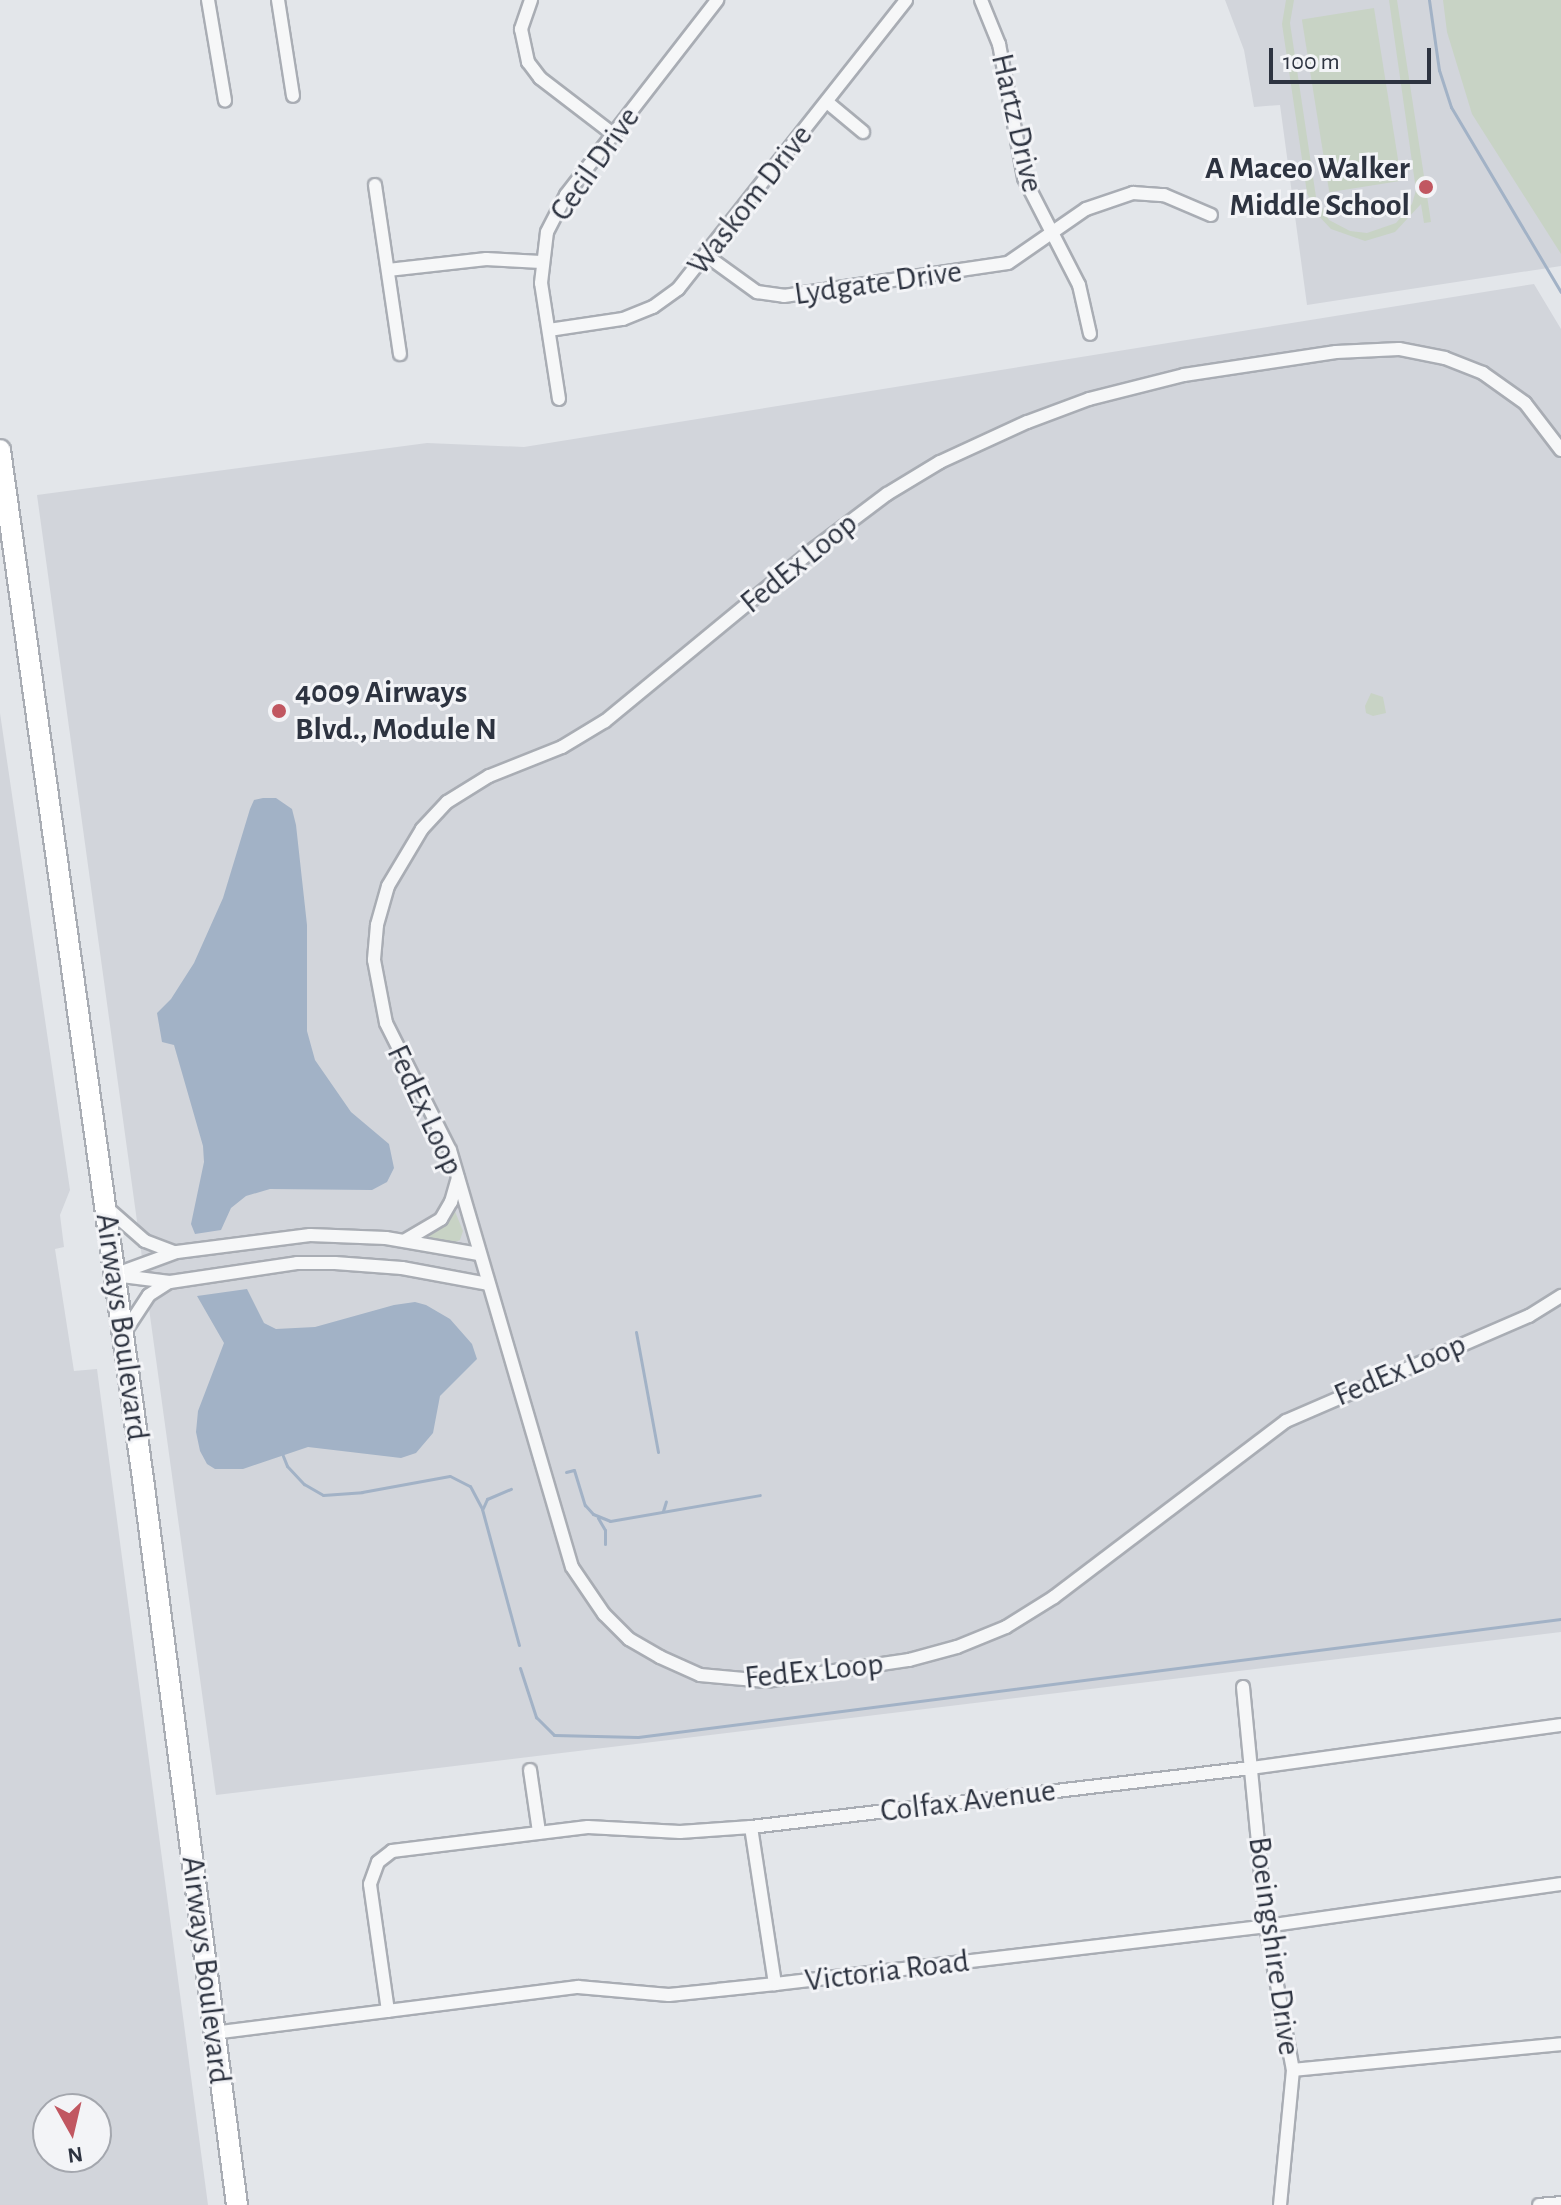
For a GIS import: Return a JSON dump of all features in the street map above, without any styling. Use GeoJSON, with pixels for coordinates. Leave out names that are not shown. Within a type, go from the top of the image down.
{"type":"FeatureCollection","features":[{"type":"Feature","properties":{"kind":"main road","name":"Airways Boulevard"},"geometry":{"type":"LineString","coordinates":[[0,450],[105,1206],[237,2205]]}},
{"type":"Feature","properties":{"kind":"street"},"geometry":{"type":"LineString","coordinates":[[208,0],[225,101]]}},
{"type":"Feature","properties":{"kind":"street"},"geometry":{"type":"LineString","coordinates":[[278,0],[293,96]]}},
{"type":"Feature","properties":{"kind":"street"},"geometry":{"type":"LineString","coordinates":[[531,0],[521,29],[528,62],[540,78],[613,134]]}},
{"type":"Feature","properties":{"kind":"street","name":"Cecil Drive"},"geometry":{"type":"LineString","coordinates":[[559,399],[541,262],[558,209],[717,0]]}},
{"type":"Feature","properties":{"kind":"street","name":"Waskom Drive"},"geometry":{"type":"LineString","coordinates":[[549,330],[623,319],[653,307],[678,289],[906,0]]}},
{"type":"Feature","properties":{"kind":"street","name":"Hartz Drive"},"geometry":{"type":"LineString","coordinates":[[981,0],[999,44],[1024,178],[1079,285],[1090,334]]}},
{"type":"Feature","properties":{"kind":"street"},"geometry":{"type":"LineString","coordinates":[[827,102],[863,132]]}},
{"type":"Feature","properties":{"kind":"street"},"geometry":{"type":"LineString","coordinates":[[375,185],[400,354]]}},
{"type":"Feature","properties":{"kind":"street","name":"Lydgate Drive"},"geometry":{"type":"LineString","coordinates":[[707,256],[757,292],[784,296],[997,266],[1028,252],[1051,232],[1098,203],[1133,193],[1164,195],[1211,215]]}},
{"type":"Feature","properties":{"kind":"street"},"geometry":{"type":"LineString","coordinates":[[388,270],[486,259],[541,262]]}},
{"type":"Feature","properties":{"kind":"street","name":"FedEx Loop"},"geometry":{"type":"LineString","coordinates":[[1561,450],[1525,403],[1483,373],[1425,352],[1372,348],[1184,375],[1089,399],[972,446],[887,494],[814,549],[605,721],[562,747],[489,776],[447,802],[427,823],[399,864],[377,925],[374,960],[378,996],[393,1040],[437,1121],[458,1178],[567,1554],[582,1584],[604,1614],[643,1649],[700,1675],[742,1681],[790,1679],[909,1660],[957,1647],[1006,1627],[1054,1597],[1286,1421],[1529,1316],[1561,1296]]}},
{"type":"Feature","properties":{"kind":"street"},"geometry":{"type":"LineString","coordinates":[[404,1241],[441,1219],[451,1202],[458,1178]]}},
{"type":"Feature","properties":{"kind":"street"},"geometry":{"type":"LineString","coordinates":[[105,1206],[145,1241],[163,1250],[177,1252]]}},
{"type":"Feature","properties":{"kind":"street"},"geometry":{"type":"LineString","coordinates":[[114,1275],[177,1252],[283,1238],[345,1235],[479,1254]]}},
{"type":"Feature","properties":{"kind":"street"},"geometry":{"type":"LineString","coordinates":[[283,1238],[286,1265]]}},
{"type":"Feature","properties":{"kind":"street"},"geometry":{"type":"LineString","coordinates":[[114,1275],[170,1282],[286,1265],[362,1264],[488,1284]]}},
{"type":"Feature","properties":{"kind":"street"},"geometry":{"type":"LineString","coordinates":[[122,1336],[149,1295],[170,1282]]}},
{"type":"Feature","properties":{"kind":"street","name":"Boeingshire Drive"},"geometry":{"type":"LineString","coordinates":[[1243,1687],[1266,1926],[1293,2070],[1280,2205]]}},
{"type":"Feature","properties":{"kind":"street","name":"Colfax Avenue"},"geometry":{"type":"LineString","coordinates":[[388,2011],[370,1884],[378,1862],[392,1851],[588,1827],[680,1832],[751,1827],[1251,1768],[1561,1725]]}},
{"type":"Feature","properties":{"kind":"street"},"geometry":{"type":"LineString","coordinates":[[530,1770],[539,1832]]}},
{"type":"Feature","properties":{"kind":"street"},"geometry":{"type":"LineString","coordinates":[[751,1827],[775,1984]]}},
{"type":"Feature","properties":{"kind":"street","name":"Victoria Road"},"geometry":{"type":"LineString","coordinates":[[213,2033],[578,1987],[669,1995],[775,1984],[1266,1926],[1561,1884]]}},
{"type":"Feature","properties":{"kind":"street"},"geometry":{"type":"LineString","coordinates":[[1293,2070],[1561,2044]]}},
{"type":"Feature","properties":{"kind":"street"},"geometry":{"type":"LineString","coordinates":[[1539,2205],[1561,2203]]}},
{"type":"Feature","properties":{"kind":"shaded area","name":"A Maceo Walker Middle School"},"geometry":{"type":"Polygon","coordinates":[[[1225,0],[1561,0],[1561,266],[1307,305],[1280,105],[1254,107],[1244,50],[1225,0]]]}},
{"type":"Feature","properties":{"kind":"shaded area"},"geometry":{"type":"Polygon","coordinates":[[[1534,284],[1561,329],[1561,1632],[216,1795],[37,495],[427,443],[524,447],[1534,284]]]}},
{"type":"Feature","properties":{"kind":"shaded area"},"geometry":{"type":"Polygon","coordinates":[[[0,713],[70,1190],[60,1215],[64,1247],[55,1249],[74,1371],[97,1369],[208,2205],[0,2205],[0,713]]]}},
{"type":"Feature","properties":{"kind":"green space"},"geometry":{"type":"Polygon","coordinates":[[[1286,0],[1294,0],[1290,23],[1316,197],[1329,220],[1350,231],[1367,233],[1396,223],[1412,204],[1416,190],[1389,0],[1397,0],[1431,222],[1424,223],[1421,204],[1395,232],[1365,241],[1331,229],[1315,212],[1307,193],[1282,24],[1286,0]]]}},
{"type":"Feature","properties":{"kind":"green space"},"geometry":{"type":"Polygon","coordinates":[[[1443,0],[1561,0],[1561,254],[1472,114],[1447,32],[1443,0]]]}},
{"type":"Feature","properties":{"kind":"green space"},"geometry":{"type":"Polygon","coordinates":[[[1374,8],[1401,181],[1329,192],[1302,19],[1374,8]]]}},
{"type":"Feature","properties":{"kind":"green space"},"geometry":{"type":"Polygon","coordinates":[[[1371,693],[1383,697],[1386,713],[1373,716],[1366,713],[1365,706],[1371,693]]]}},
{"type":"Feature","properties":{"kind":"green space"},"geometry":{"type":"Polygon","coordinates":[[[454,1209],[463,1231],[460,1240],[453,1243],[430,1238],[429,1235],[454,1209]]]}},
{"type":"Feature","properties":{"kind":"water"},"geometry":{"type":"Polygon","coordinates":[[[276,798],[292,809],[296,825],[307,925],[307,1031],[315,1060],[351,1112],[389,1144],[394,1168],[387,1182],[372,1190],[270,1189],[246,1196],[231,1208],[221,1230],[195,1234],[191,1224],[204,1162],[203,1146],[174,1045],[162,1042],[157,1013],[171,999],[194,963],[223,898],[250,809],[254,800],[276,798]]]}},
{"type":"Feature","properties":{"kind":"water"},"geometry":{"type":"Polygon","coordinates":[[[247,1289],[264,1323],[276,1329],[315,1327],[394,1305],[415,1302],[426,1305],[450,1319],[472,1344],[477,1359],[440,1396],[433,1433],[416,1453],[401,1458],[308,1447],[243,1469],[215,1469],[207,1464],[200,1451],[196,1432],[198,1411],[224,1343],[197,1296],[247,1289]]]}},
{"type":"Feature","properties":{"kind":"waterway"},"geometry":{"type":"LineString","coordinates":[[1429,0],[1439,70],[1451,107],[1561,292]]}},
{"type":"Feature","properties":{"kind":"waterway"},"geometry":{"type":"LineString","coordinates":[[636,1332],[658,1452]]}},
{"type":"Feature","properties":{"kind":"waterway"},"geometry":{"type":"LineString","coordinates":[[281,1451],[287,1466],[304,1484],[323,1495],[362,1492],[450,1476],[470,1486],[482,1509],[519,1645]]}},
{"type":"Feature","properties":{"kind":"waterway"},"geometry":{"type":"LineString","coordinates":[[566,1472],[574,1470],[585,1505],[593,1514],[610,1521],[760,1495]]}},
{"type":"Feature","properties":{"kind":"waterway"},"geometry":{"type":"LineString","coordinates":[[483,1508],[487,1499],[511,1489]]}},
{"type":"Feature","properties":{"kind":"waterway"},"geometry":{"type":"LineString","coordinates":[[663,1511],[666,1501]]}},
{"type":"Feature","properties":{"kind":"waterway"},"geometry":{"type":"LineString","coordinates":[[598,1518],[605,1530],[605,1544]]}},
{"type":"Feature","properties":{"kind":"waterway"},"geometry":{"type":"LineString","coordinates":[[520,1668],[536,1717],[554,1735],[638,1737],[1561,1619]]}},
{"type":"Feature","properties":{"kind":"place","name":"A Maceo Walker Middle School"},"geometry":{"type":"Point","coordinates":[1426,187]}},
{"type":"Feature","properties":{"kind":"place","name":"4009 Airways Blvd., Module N"},"geometry":{"type":"Point","coordinates":[279,711]}}]}
